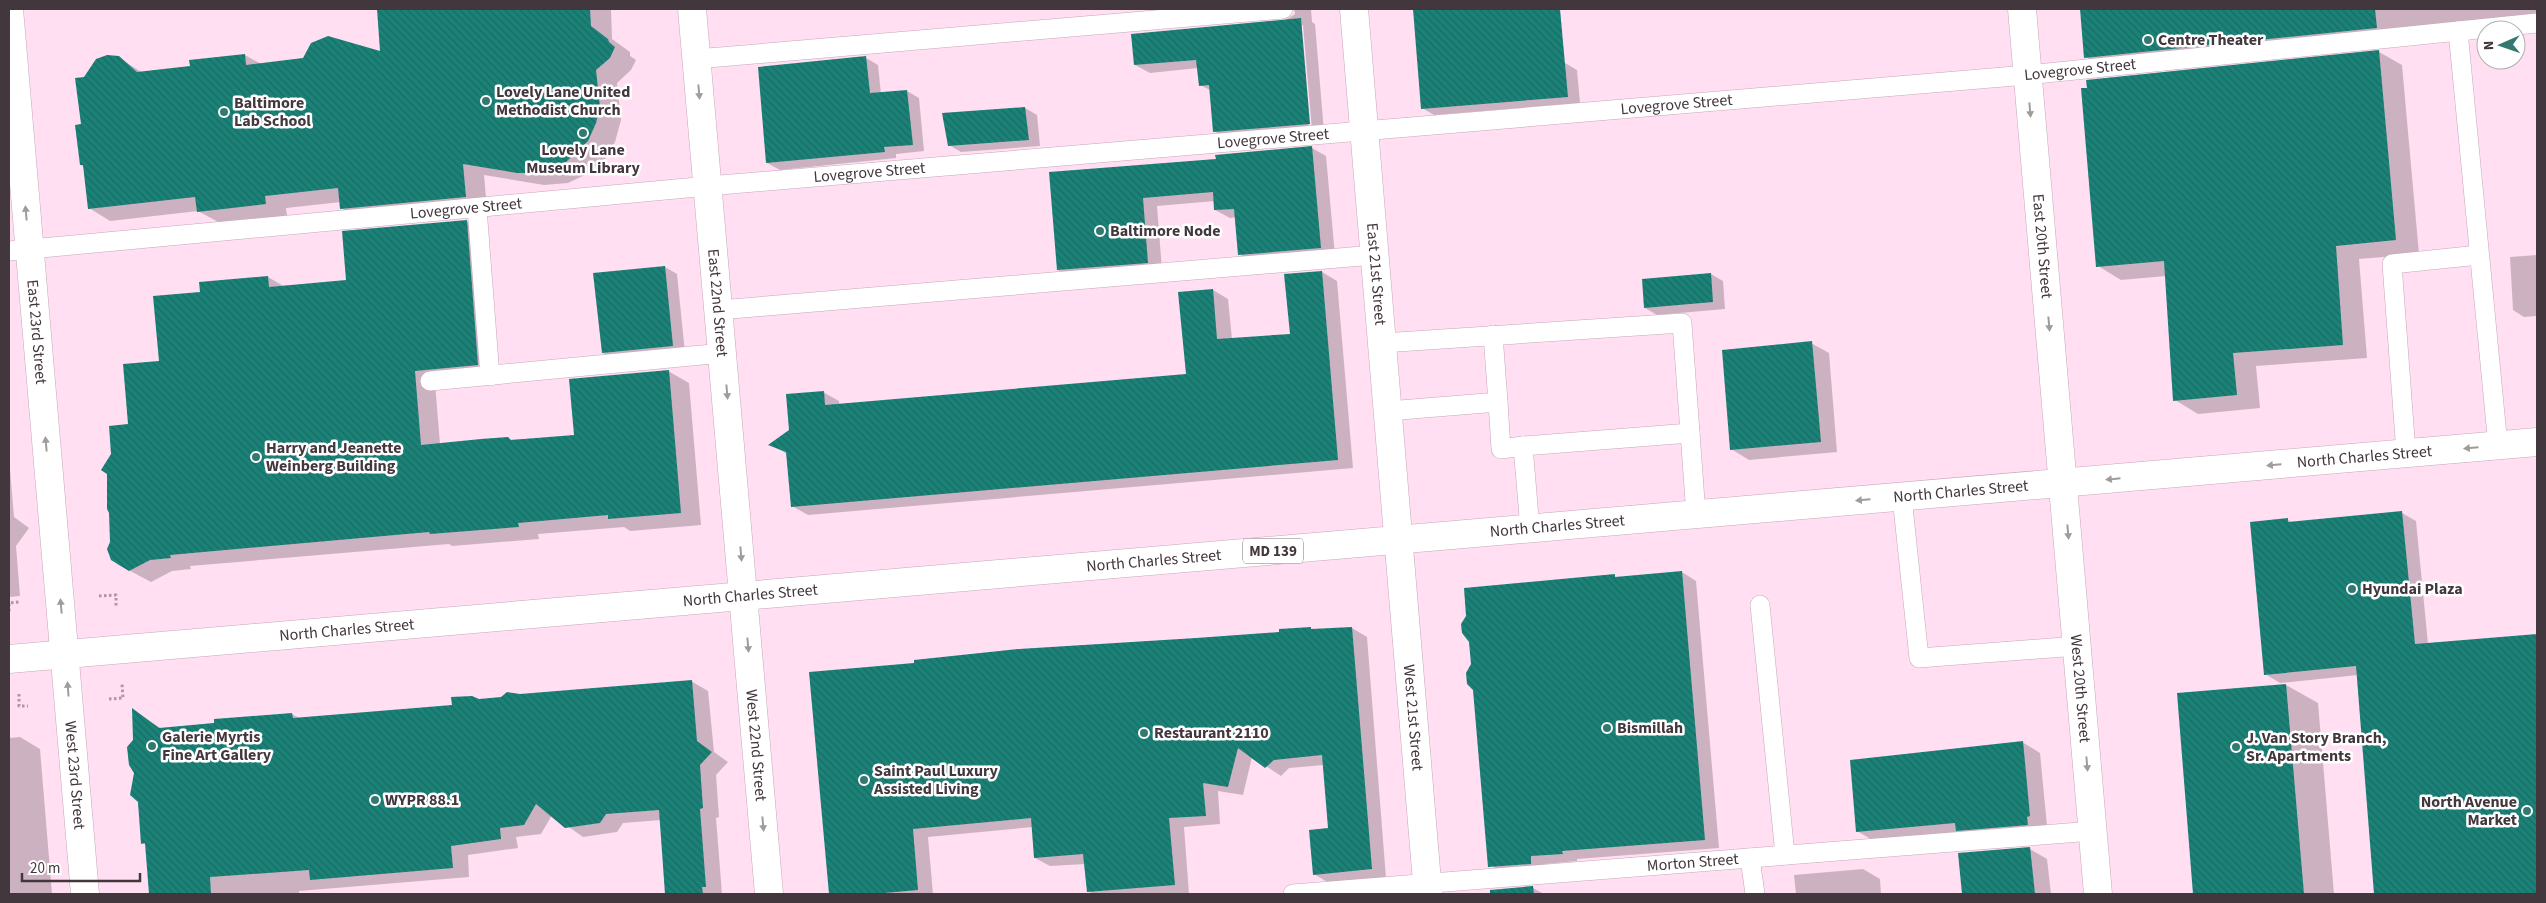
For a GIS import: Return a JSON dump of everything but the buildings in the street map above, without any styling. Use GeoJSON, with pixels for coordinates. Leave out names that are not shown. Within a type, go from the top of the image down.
{"type":"FeatureCollection","features":[{"type":"Feature","properties":{"kind":"street","name":"East 23rd Street"},"geometry":{"type":"LineString","coordinates":[[9,9],[19,250],[65,655]]}},
{"type":"Feature","properties":{"kind":"street","name":"East 22nd Street"},"geometry":{"type":"LineString","coordinates":[[692,9],[745,596]]}},
{"type":"Feature","properties":{"kind":"street","name":"East 21st Street"},"geometry":{"type":"LineString","coordinates":[[1354,9],[1399,540]]}},
{"type":"Feature","properties":{"kind":"street","name":"East 20th Street"},"geometry":{"type":"LineString","coordinates":[[2022,9],[2063,483]]}},
{"type":"Feature","properties":{"kind":"street","name":"North Charles Street"},"geometry":{"type":"LineString","coordinates":[[9,659],[2537,442]]}},
{"type":"Feature","properties":{"kind":"street","name":"West 20th Street"},"geometry":{"type":"LineString","coordinates":[[2063,483],[2098,894]]}},
{"type":"Feature","properties":{"kind":"street","name":"West 21st Street"},"geometry":{"type":"LineString","coordinates":[[1399,540],[1428,888]]}},
{"type":"Feature","properties":{"kind":"street","name":"West 22nd Street"},"geometry":{"type":"LineString","coordinates":[[745,596],[769,894]]}},
{"type":"Feature","properties":{"kind":"street","name":"West 23rd Street"},"geometry":{"type":"LineString","coordinates":[[65,655],[85,894]]}},
{"type":"Feature","properties":{"kind":"lane"},"geometry":{"type":"LineString","coordinates":[[696,59],[1283,9]]}},
{"type":"Feature","properties":{"kind":"lane","name":"Lovegrove Street"},"geometry":{"type":"LineString","coordinates":[[19,250],[708,186],[2028,75],[2537,23]]}},
{"type":"Feature","properties":{"kind":"lane"},"geometry":{"type":"LineString","coordinates":[[2458,31],[2478,255],[2498,446]]}},
{"type":"Feature","properties":{"kind":"lane"},"geometry":{"type":"LineString","coordinates":[[477,208],[490,376]]}},
{"type":"Feature","properties":{"kind":"lane"},"geometry":{"type":"LineString","coordinates":[[719,310],[1374,255]]}},
{"type":"Feature","properties":{"kind":"lane"},"geometry":{"type":"LineString","coordinates":[[2406,453],[2392,264],[2478,255]]}},
{"type":"Feature","properties":{"kind":"lane"},"geometry":{"type":"LineString","coordinates":[[1382,343],[1682,324],[1696,515]]}},
{"type":"Feature","properties":{"kind":"lane"},"geometry":{"type":"LineString","coordinates":[[1493,335],[1501,448],[1690,433]]}},
{"type":"Feature","properties":{"kind":"lane"},"geometry":{"type":"LineString","coordinates":[[430,382],[723,353]]}},
{"type":"Feature","properties":{"kind":"lane"},"geometry":{"type":"LineString","coordinates":[[1388,411],[1498,402]]}},
{"type":"Feature","properties":{"kind":"lane"},"geometry":{"type":"LineString","coordinates":[[1523,446],[1530,529]]}},
{"type":"Feature","properties":{"kind":"lane"},"geometry":{"type":"LineString","coordinates":[[1902,497],[1919,658],[2077,646]]}},
{"type":"Feature","properties":{"kind":"lane"},"geometry":{"type":"LineString","coordinates":[[1760,605],[1785,855]]}},
{"type":"Feature","properties":{"kind":"lane","name":"Morton Street"},"geometry":{"type":"LineString","coordinates":[[1293,894],[1428,888],[1785,855],[2093,832]]}},
{"type":"Feature","properties":{"kind":"lane"},"geometry":{"type":"LineString","coordinates":[[1750,858],[1754,894]]}},
{"type":"Feature","properties":{"kind":"path"},"geometry":{"type":"LineString","coordinates":[[99,596],[116,595],[116,607]]}},
{"type":"Feature","properties":{"kind":"path"},"geometry":{"type":"LineString","coordinates":[[9,611],[9,603],[19,602]]}},
{"type":"Feature","properties":{"kind":"path"},"geometry":{"type":"LineString","coordinates":[[109,699],[123,698],[122,684]]}},
{"type":"Feature","properties":{"kind":"path"},"geometry":{"type":"LineString","coordinates":[[19,694],[19,706],[28,706]]}},
{"type":"Feature","properties":{"kind":"place","name":"Centre Theater"},"geometry":{"type":"Point","coordinates":[2148,40]}},
{"type":"Feature","properties":{"kind":"place","name":"Lovely Lane United Methodist Church"},"geometry":{"type":"Point","coordinates":[486,101]}},
{"type":"Feature","properties":{"kind":"place","name":"Baltimore Lab School"},"geometry":{"type":"Point","coordinates":[224,112]}},
{"type":"Feature","properties":{"kind":"place","name":"Lovely Lane Museum Library"},"geometry":{"type":"Point","coordinates":[583,133]}},
{"type":"Feature","properties":{"kind":"place","name":"Baltimore Node"},"geometry":{"type":"Point","coordinates":[1100,231]}},
{"type":"Feature","properties":{"kind":"place","name":"Harry and Jeanette Weinberg Building"},"geometry":{"type":"Point","coordinates":[256,457]}},
{"type":"Feature","properties":{"kind":"place","name":"Hyundai Plaza"},"geometry":{"type":"Point","coordinates":[2352,589]}},
{"type":"Feature","properties":{"kind":"place","name":"Bismillah"},"geometry":{"type":"Point","coordinates":[1607,728]}},
{"type":"Feature","properties":{"kind":"place","name":"Restaurant 2110"},"geometry":{"type":"Point","coordinates":[1144,733]}},
{"type":"Feature","properties":{"kind":"place","name":"Galerie Myrtis Fine Art Gallery"},"geometry":{"type":"Point","coordinates":[152,746]}},
{"type":"Feature","properties":{"kind":"place","name":"J. Van Story Branch, Sr. Apartments"},"geometry":{"type":"Point","coordinates":[2236,747]}},
{"type":"Feature","properties":{"kind":"place","name":"Saint Paul Luxury Assisted Living"},"geometry":{"type":"Point","coordinates":[864,780]}},
{"type":"Feature","properties":{"kind":"place","name":"WYPR 88.1"},"geometry":{"type":"Point","coordinates":[375,800]}},
{"type":"Feature","properties":{"kind":"place","name":"North Avenue Market"},"geometry":{"type":"Point","coordinates":[2527,811]}}]}
